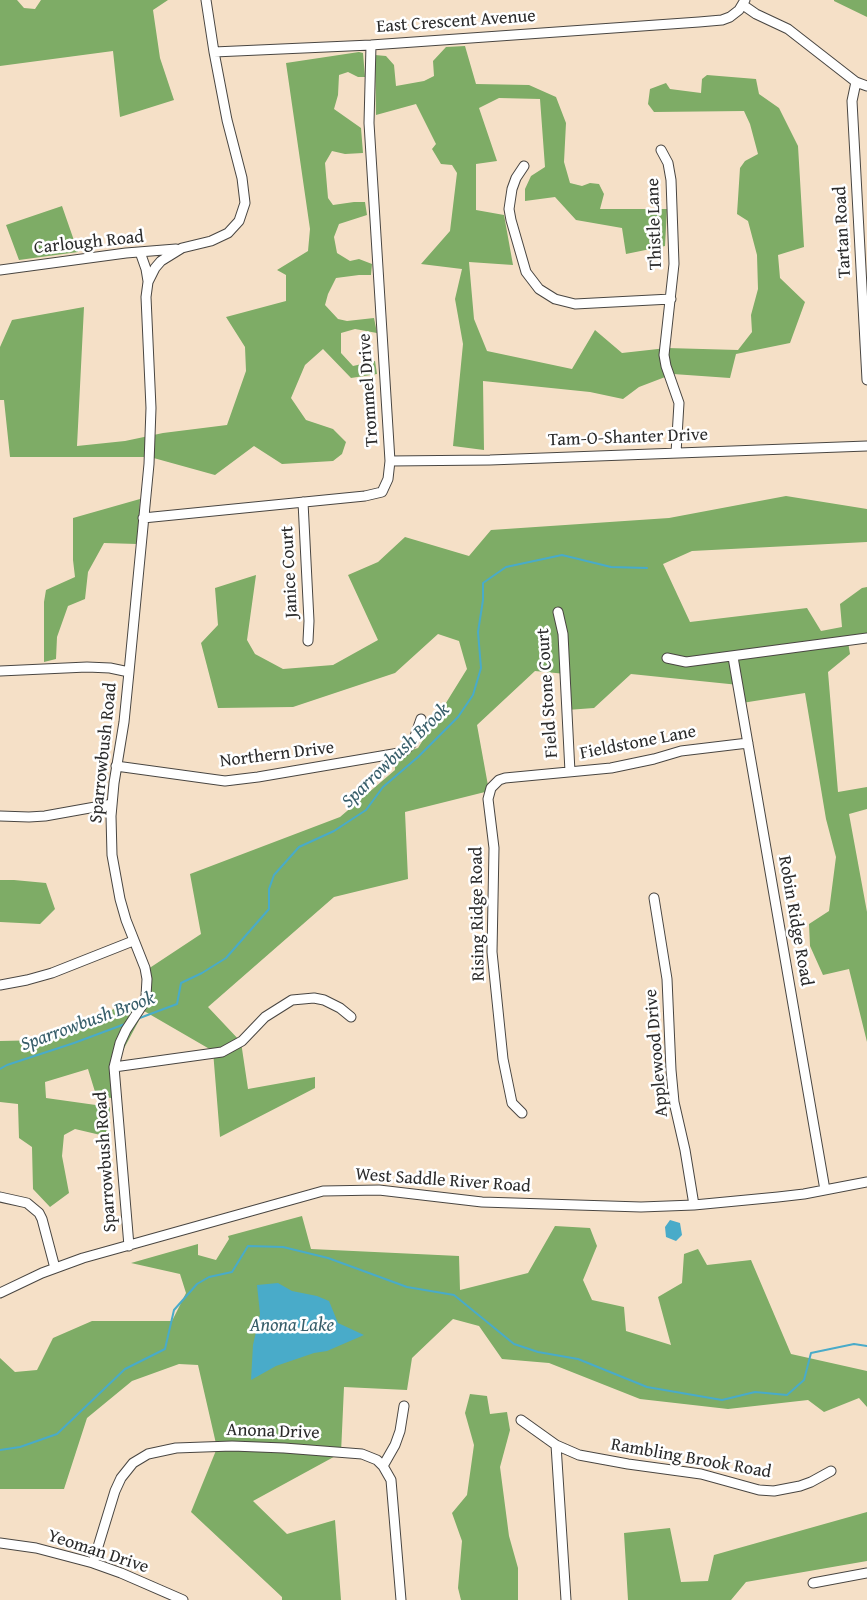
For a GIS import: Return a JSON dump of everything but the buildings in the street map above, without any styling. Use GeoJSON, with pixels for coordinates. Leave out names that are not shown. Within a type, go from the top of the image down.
{"type":"FeatureCollection","features":[{"type":"Feature","properties":{"kind":"street"},"geometry":{"type":"LineString","coordinates":[[206,0],[214,52]]}},
{"type":"Feature","properties":{"kind":"street"},"geometry":{"type":"LineString","coordinates":[[744,3],[756,14],[788,29],[856,82],[867,86]]}},
{"type":"Feature","properties":{"kind":"street","name":"East Crescent Avenue"},"geometry":{"type":"LineString","coordinates":[[214,52],[371,45],[699,22],[726,18],[734,14],[744,3]]}},
{"type":"Feature","properties":{"kind":"street","name":"Trommel Drive"},"geometry":{"type":"LineString","coordinates":[[143,518],[365,496],[382,492],[388,478],[390,461],[368,123],[371,45]]}},
{"type":"Feature","properties":{"kind":"street","name":"Sparrowbush Road"},"geometry":{"type":"LineString","coordinates":[[148,282],[161,261],[182,248],[211,241],[228,233],[239,221],[245,203],[242,178],[227,120],[214,52]]}},
{"type":"Feature","properties":{"kind":"street","name":"Tartan Road"},"geometry":{"type":"LineString","coordinates":[[856,82],[852,101],[867,380]]}},
{"type":"Feature","properties":{"kind":"street","name":"Thistle Lane"},"geometry":{"type":"LineString","coordinates":[[661,150],[668,163],[671,180],[674,264],[664,350],[666,366],[679,404],[676,452]]}},
{"type":"Feature","properties":{"kind":"street"},"geometry":{"type":"LineString","coordinates":[[524,166],[512,189],[509,209],[526,272],[539,289],[555,299],[576,304],[671,299]]}},
{"type":"Feature","properties":{"kind":"street","name":"Carlough Road"},"geometry":{"type":"LineString","coordinates":[[0,270],[182,248]]}},
{"type":"Feature","properties":{"kind":"street","name":"Sparrowbush Road"},"geometry":{"type":"LineString","coordinates":[[129,1246],[114,1067],[120,1042],[146,996],[147,980],[145,968],[133,941],[122,906],[115,877],[111,833],[112,804],[116,766],[124,722],[149,464],[151,408],[146,313],[148,282],[140,252]]}},
{"type":"Feature","properties":{"kind":"street","name":"Tam-O-Shanter Drive"},"geometry":{"type":"LineString","coordinates":[[390,461],[490,460],[867,446]]}},
{"type":"Feature","properties":{"kind":"street","name":"Janice Court"},"geometry":{"type":"LineString","coordinates":[[303,502],[309,622],[308,641]]}},
{"type":"Feature","properties":{"kind":"street","name":"Field Stone Court"},"geometry":{"type":"LineString","coordinates":[[558,612],[563,634],[570,772]]}},
{"type":"Feature","properties":{"kind":"street"},"geometry":{"type":"LineString","coordinates":[[667,658],[686,662],[867,638]]}},
{"type":"Feature","properties":{"kind":"street","name":"Robin Ridge Road"},"geometry":{"type":"LineString","coordinates":[[733,657],[825,1190]]}},
{"type":"Feature","properties":{"kind":"street"},"geometry":{"type":"LineString","coordinates":[[0,671],[87,667],[110,668],[129,672]]}},
{"type":"Feature","properties":{"kind":"street","name":"Northern Drive"},"geometry":{"type":"LineString","coordinates":[[116,766],[225,781],[258,777],[399,753],[413,742],[421,719]]}},
{"type":"Feature","properties":{"kind":"street","name":"Fieldstone Lane"},"geometry":{"type":"LineString","coordinates":[[504,778],[611,768],[699,748],[748,743]]}},
{"type":"Feature","properties":{"kind":"street","name":"Rising Ridge Road"},"geometry":{"type":"LineString","coordinates":[[504,778],[491,788],[488,799],[494,848],[492,952],[503,1059],[512,1103],[522,1113]]}},
{"type":"Feature","properties":{"kind":"street"},"geometry":{"type":"LineString","coordinates":[[0,816],[45,816],[112,804]]}},
{"type":"Feature","properties":{"kind":"street","name":"Applewood Drive"},"geometry":{"type":"LineString","coordinates":[[654,898],[667,979],[674,1102],[685,1150],[694,1205]]}},
{"type":"Feature","properties":{"kind":"street"},"geometry":{"type":"LineString","coordinates":[[0,985],[52,973],[133,941]]}},
{"type":"Feature","properties":{"kind":"street"},"geometry":{"type":"LineString","coordinates":[[114,1067],[222,1052],[242,1041],[265,1017],[292,1000],[314,998],[324,1000],[340,1008],[351,1017]]}},
{"type":"Feature","properties":{"kind":"street","name":"West Saddle River Road"},"geometry":{"type":"LineString","coordinates":[[0,1293],[55,1268],[303,1196],[333,1190],[389,1190],[491,1203],[628,1207],[694,1205],[778,1198],[867,1182]]}},
{"type":"Feature","properties":{"kind":"street"},"geometry":{"type":"LineString","coordinates":[[0,1197],[27,1203],[39,1213],[55,1268]]}},
{"type":"Feature","properties":{"kind":"street"},"geometry":{"type":"LineString","coordinates":[[401,1600],[391,1480],[383,1466],[400,1431],[404,1406]]}},
{"type":"Feature","properties":{"kind":"street","name":"Rambling Brook Road"},"geometry":{"type":"LineString","coordinates":[[521,1420],[556,1445],[579,1455],[605,1461],[701,1474],[760,1490],[774,1491],[800,1486],[818,1479],[831,1471]]}},
{"type":"Feature","properties":{"kind":"street"},"geometry":{"type":"LineString","coordinates":[[556,1445],[566,1600]]}},
{"type":"Feature","properties":{"kind":"street","name":"Anona Drive"},"geometry":{"type":"LineString","coordinates":[[93,1563],[121,1478],[133,1463],[148,1454],[176,1448],[198,1446],[284,1448],[362,1454],[377,1460],[383,1466]]}},
{"type":"Feature","properties":{"kind":"street","name":"Yeoman Drive"},"geometry":{"type":"LineString","coordinates":[[0,1543],[36,1548],[93,1563],[183,1600]]}},
{"type":"Feature","properties":{"kind":"street"},"geometry":{"type":"LineString","coordinates":[[813,1583],[867,1573]]}},
{"type":"Feature","properties":{"kind":"green space"},"geometry":{"type":"Polygon","coordinates":[[[0,0],[17,0],[24,8],[35,9],[41,0],[168,0],[153,10],[160,58],[174,100],[120,117],[113,51],[0,66],[0,0]]]}},
{"type":"Feature","properties":{"kind":"green space"},"geometry":{"type":"Polygon","coordinates":[[[867,0],[867,17],[834,1],[867,0]]]}},
{"type":"Feature","properties":{"kind":"green space"},"geometry":{"type":"Polygon","coordinates":[[[465,46],[476,84],[529,85],[556,97],[566,123],[564,162],[570,183],[582,186],[590,183],[599,184],[604,194],[600,209],[667,209],[665,246],[626,254],[622,228],[576,220],[555,197],[525,201],[525,189],[531,176],[545,167],[540,99],[499,98],[479,108],[497,161],[476,164],[476,210],[504,215],[513,265],[469,262],[474,319],[487,351],[572,369],[595,330],[622,353],[667,348],[738,350],[752,332],[751,315],[758,289],[757,255],[748,221],[737,214],[740,168],[745,161],[758,154],[750,124],[744,111],[654,112],[648,104],[650,89],[666,83],[670,89],[701,93],[702,79],[707,75],[756,79],[759,94],[779,108],[798,146],[804,247],[778,255],[780,278],[805,302],[790,343],[736,354],[730,378],[673,374],[639,387],[623,399],[590,392],[483,381],[484,450],[453,446],[463,344],[455,299],[462,269],[421,264],[450,231],[457,173],[452,165],[441,164],[432,149],[436,144],[416,104],[376,115],[375,55],[386,56],[394,65],[396,86],[424,81],[434,76],[433,61],[446,47],[465,46]]]}},
{"type":"Feature","properties":{"kind":"green space"},"geometry":{"type":"Polygon","coordinates":[[[359,52],[363,53],[365,77],[358,77],[348,72],[339,75],[338,95],[334,109],[361,128],[363,153],[345,154],[332,151],[325,163],[328,198],[333,205],[365,202],[367,215],[339,224],[334,237],[337,253],[350,261],[359,259],[372,264],[371,275],[336,278],[325,305],[338,319],[347,321],[374,318],[377,333],[355,329],[341,333],[341,353],[353,366],[375,361],[377,374],[351,378],[323,349],[305,365],[291,398],[306,420],[333,429],[346,442],[342,454],[333,461],[282,464],[254,446],[215,475],[150,457],[10,457],[4,400],[0,400],[0,347],[12,320],[84,307],[77,446],[125,441],[163,433],[227,425],[246,371],[245,347],[226,317],[286,301],[286,275],[277,270],[308,251],[310,229],[286,63],[359,52]]]}},
{"type":"Feature","properties":{"kind":"green space"},"geometry":{"type":"Polygon","coordinates":[[[62,206],[78,252],[19,260],[6,225],[62,206]]]}},
{"type":"Feature","properties":{"kind":"green space"},"geometry":{"type":"Polygon","coordinates":[[[786,496],[867,509],[867,542],[692,551],[663,564],[690,622],[807,608],[821,631],[842,627],[840,604],[862,588],[867,587],[867,641],[848,642],[850,654],[828,672],[838,792],[867,787],[867,809],[849,814],[867,912],[867,1042],[849,969],[823,975],[810,946],[809,924],[829,911],[836,857],[826,819],[805,693],[742,703],[739,685],[631,674],[594,708],[567,710],[566,674],[535,671],[477,725],[489,791],[405,812],[408,879],[334,897],[208,1007],[241,1042],[248,1089],[315,1077],[315,1088],[220,1137],[213,1051],[144,1011],[113,1069],[116,1099],[96,1095],[88,1069],[45,1082],[46,1098],[110,1107],[109,1137],[75,1129],[64,1135],[62,1156],[69,1193],[50,1207],[33,1189],[32,1147],[19,1138],[18,1104],[0,1102],[0,1041],[47,1040],[58,1028],[147,998],[145,971],[201,934],[190,874],[340,817],[395,770],[395,755],[418,748],[467,669],[459,641],[438,634],[395,673],[293,707],[218,708],[201,643],[218,625],[215,588],[256,575],[247,640],[255,654],[283,669],[333,665],[378,640],[348,575],[378,562],[405,537],[469,556],[491,530],[669,518],[786,496]]]}},
{"type":"Feature","properties":{"kind":"green space"},"geometry":{"type":"Polygon","coordinates":[[[140,499],[137,544],[104,543],[88,572],[85,599],[68,606],[57,637],[56,659],[44,662],[44,602],[46,590],[75,577],[73,518],[140,499]]]}},
{"type":"Feature","properties":{"kind":"green space"},"geometry":{"type":"Polygon","coordinates":[[[0,880],[46,883],[55,909],[40,924],[0,922],[0,880]]]}},
{"type":"Feature","properties":{"kind":"green space"},"geometry":{"type":"Polygon","coordinates":[[[302,1216],[311,1249],[459,1256],[460,1290],[528,1273],[555,1226],[590,1228],[597,1246],[583,1280],[592,1300],[624,1307],[626,1331],[671,1345],[658,1297],[682,1283],[684,1254],[698,1249],[707,1265],[751,1260],[791,1354],[867,1371],[867,1407],[859,1398],[824,1412],[808,1400],[728,1409],[640,1399],[549,1363],[502,1359],[479,1326],[453,1319],[412,1358],[407,1390],[344,1387],[341,1453],[253,1501],[287,1534],[335,1520],[341,1600],[282,1600],[282,1597],[191,1512],[217,1448],[198,1365],[179,1364],[132,1381],[87,1418],[64,1489],[0,1489],[0,1358],[15,1372],[37,1370],[53,1338],[92,1321],[172,1321],[186,1293],[180,1274],[131,1263],[198,1244],[198,1255],[216,1260],[229,1239],[228,1236],[302,1216]]]}},
{"type":"Feature","properties":{"kind":"green space"},"geometry":{"type":"Polygon","coordinates":[[[470,1394],[487,1396],[490,1414],[507,1412],[510,1430],[500,1467],[509,1536],[518,1568],[518,1600],[461,1600],[458,1588],[462,1541],[452,1513],[467,1495],[474,1445],[465,1413],[470,1394]]]}},
{"type":"Feature","properties":{"kind":"green space"},"geometry":{"type":"Polygon","coordinates":[[[867,1512],[867,1561],[746,1582],[731,1600],[628,1600],[624,1533],[670,1528],[681,1582],[708,1581],[714,1555],[867,1512]]]}},
{"type":"Feature","properties":{"kind":"water"},"geometry":{"type":"Polygon","coordinates":[[[670,1220],[680,1223],[682,1235],[676,1241],[666,1237],[665,1227],[670,1220]]]}},
{"type":"Feature","properties":{"kind":"water","name":"Anona Lake"},"geometry":{"type":"Polygon","coordinates":[[[278,1283],[292,1291],[317,1296],[329,1301],[338,1323],[364,1335],[327,1351],[314,1353],[276,1366],[251,1380],[253,1345],[260,1314],[257,1285],[278,1283]]]}},
{"type":"Feature","properties":{"kind":"waterway","name":"Sparrowbush Brook"},"geometry":{"type":"LineString","coordinates":[[137,1019],[177,1004],[181,983],[226,958],[269,909],[269,889],[274,875],[299,847],[334,831],[366,810],[383,787],[418,757],[458,717],[473,695],[481,668],[478,632],[483,600],[483,583],[506,567],[562,555],[611,567],[647,568]]}},
{"type":"Feature","properties":{"kind":"waterway","name":"Sparrowbush Brook"},"geometry":{"type":"LineString","coordinates":[[0,1069],[125,1024]]}},
{"type":"Feature","properties":{"kind":"waterway"},"geometry":{"type":"LineString","coordinates":[[0,1450],[20,1447],[57,1434],[125,1369],[165,1349],[174,1310],[197,1284],[209,1277],[232,1272],[248,1246],[283,1247],[328,1258],[407,1287],[454,1295],[514,1344],[538,1352],[578,1359],[647,1387],[722,1400],[755,1392],[787,1395],[804,1380],[811,1353],[854,1344],[867,1346]]}}]}
